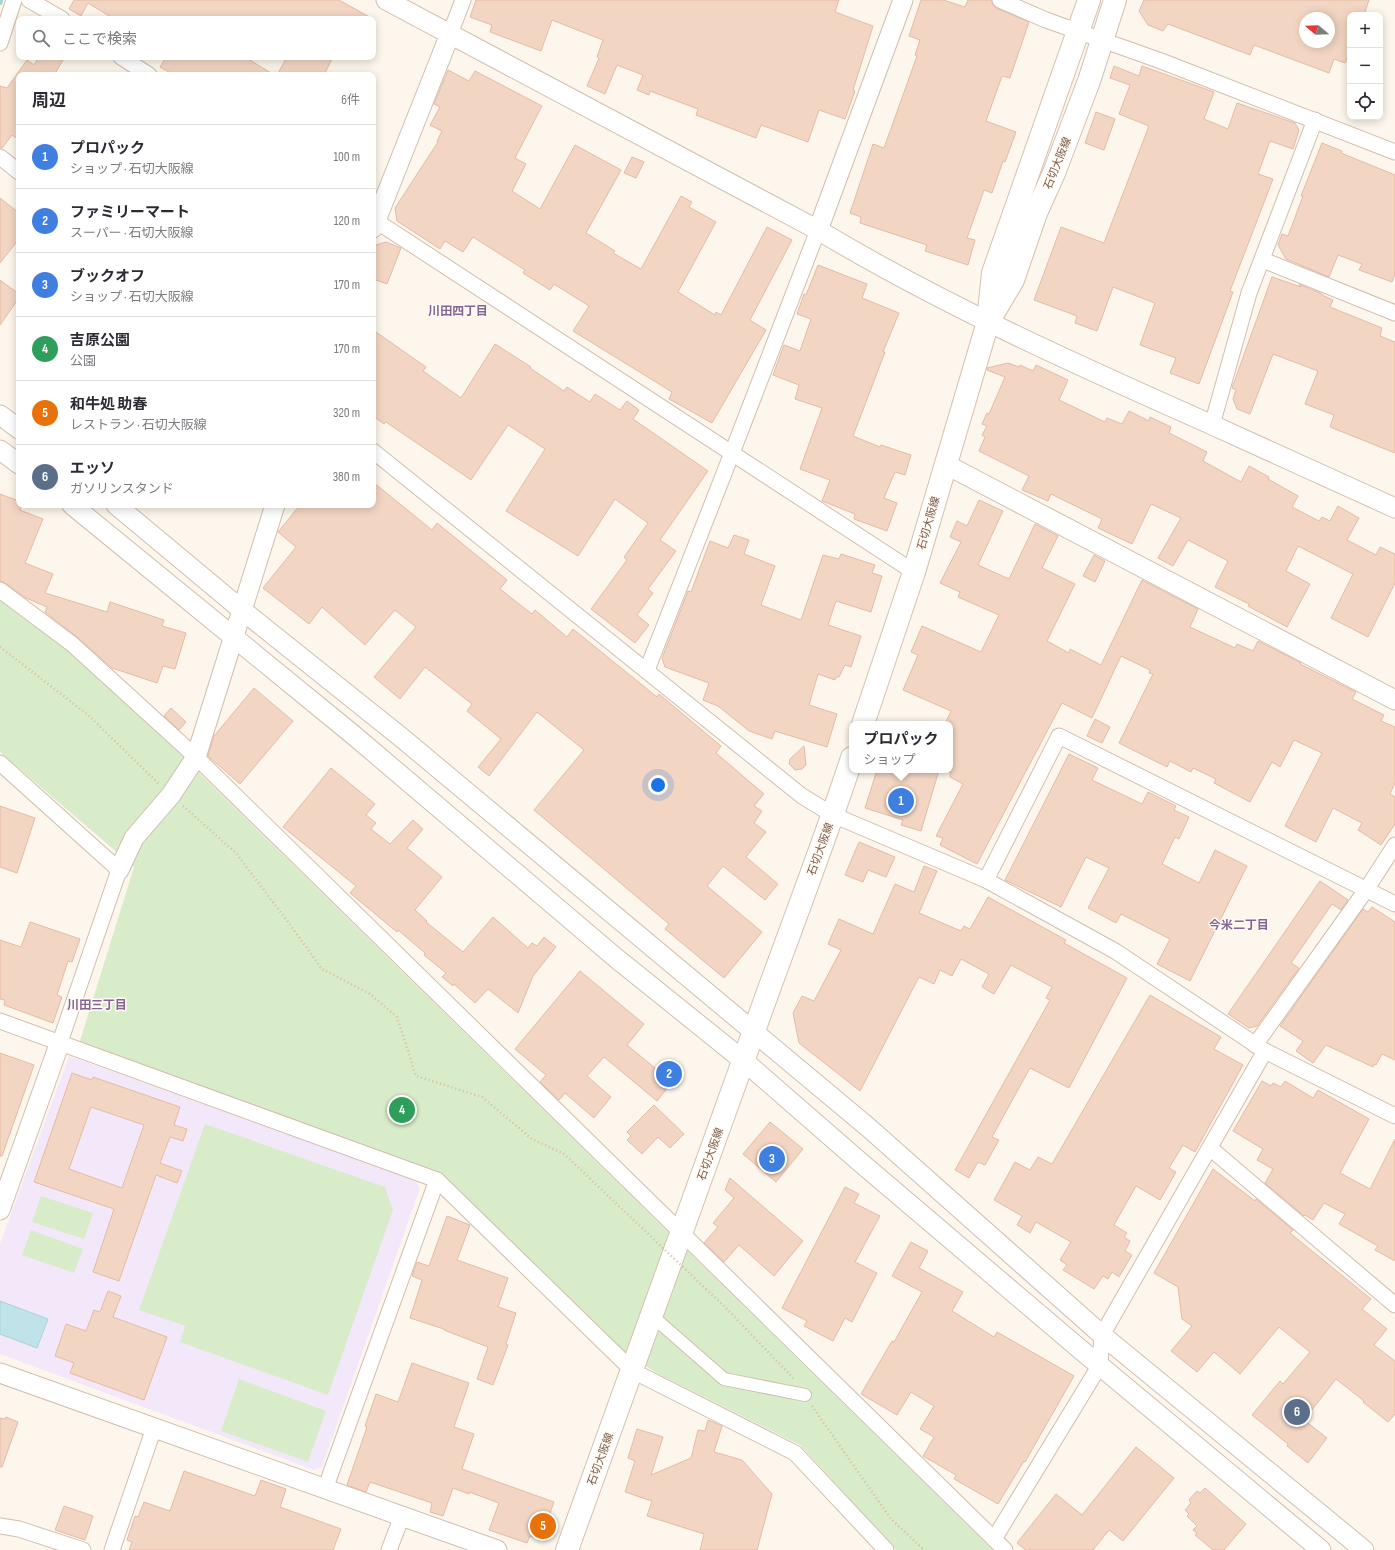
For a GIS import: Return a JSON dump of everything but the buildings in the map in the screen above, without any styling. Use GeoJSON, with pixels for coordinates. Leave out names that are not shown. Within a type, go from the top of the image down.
{"type":"FeatureCollection","features":[{"type":"Feature","properties":{"kind":"main road","name":"石切大阪線"},"geometry":{"type":"LineString","coordinates":[[864,721],[914,572],[988,322],[993,273],[1089,0]]}},
{"type":"Feature","properties":{"kind":"main road","name":"石切大阪線"},"geometry":{"type":"LineString","coordinates":[[988,322],[1013,280],[1036,213],[1054,173],[1089,81],[1115,0]]}},
{"type":"Feature","properties":{"kind":"main road","name":"石切大阪線"},"geometry":{"type":"LineString","coordinates":[[567,1550],[633,1371],[849,767]]}},
{"type":"Feature","properties":{"kind":"street"},"geometry":{"type":"LineString","coordinates":[[0,43],[14,0]]}},
{"type":"Feature","properties":{"kind":"street"},"geometry":{"type":"LineString","coordinates":[[29,0],[57,16]]}},
{"type":"Feature","properties":{"kind":"street"},"geometry":{"type":"LineString","coordinates":[[386,0],[818,230],[910,282],[988,322],[1149,398],[1395,508]]}},
{"type":"Feature","properties":{"kind":"street"},"geometry":{"type":"LineString","coordinates":[[376,218],[463,0]]}},
{"type":"Feature","properties":{"kind":"street"},"geometry":{"type":"LineString","coordinates":[[647,670],[818,230],[903,0]]}},
{"type":"Feature","properties":{"kind":"street"},"geometry":{"type":"LineString","coordinates":[[1000,0],[1046,20],[1315,120],[1395,152]]}},
{"type":"Feature","properties":{"kind":"street"},"geometry":{"type":"LineString","coordinates":[[1078,31],[1079,0]]}},
{"type":"Feature","properties":{"kind":"street"},"geometry":{"type":"LineString","coordinates":[[126,60],[144,72]]}},
{"type":"Feature","properties":{"kind":"street"},"geometry":{"type":"LineString","coordinates":[[1212,425],[1249,293],[1315,120]]}},
{"type":"Feature","properties":{"kind":"street"},"geometry":{"type":"LineString","coordinates":[[0,157],[16,170]]}},
{"type":"Feature","properties":{"kind":"street"},"geometry":{"type":"LineString","coordinates":[[376,224],[914,572]]}},
{"type":"Feature","properties":{"kind":"street"},"geometry":{"type":"LineString","coordinates":[[1262,260],[1395,312]]}},
{"type":"Feature","properties":{"kind":"street"},"geometry":{"type":"LineString","coordinates":[[0,415],[16,427]]}},
{"type":"Feature","properties":{"kind":"street"},"geometry":{"type":"LineString","coordinates":[[0,450],[16,462]]}},
{"type":"Feature","properties":{"kind":"street"},"geometry":{"type":"LineString","coordinates":[[376,453],[802,796],[833,815],[986,880],[1115,951],[1260,1048],[1395,1116]]}},
{"type":"Feature","properties":{"kind":"street"},"geometry":{"type":"LineString","coordinates":[[945,464],[1395,700]]}},
{"type":"Feature","properties":{"kind":"street"},"geometry":{"type":"LineString","coordinates":[[76,508],[351,733],[616,958],[744,1061],[860,1162],[1100,1366],[1321,1550]]}},
{"type":"Feature","properties":{"kind":"street"},"geometry":{"type":"LineString","coordinates":[[120,508],[242,610],[402,738],[869,1128],[1102,1335],[1364,1550]]}},
{"type":"Feature","properties":{"kind":"street"},"geometry":{"type":"LineString","coordinates":[[0,1210],[119,870],[134,838],[170,795],[196,757],[274,508]]}},
{"type":"Feature","properties":{"kind":"street"},"geometry":{"type":"LineString","coordinates":[[0,590],[72,644],[196,757],[1005,1550]]}},
{"type":"Feature","properties":{"kind":"street"},"geometry":{"type":"LineString","coordinates":[[986,880],[1059,736],[1395,904]]}},
{"type":"Feature","properties":{"kind":"street"},"geometry":{"type":"LineString","coordinates":[[0,763],[119,870]]}},
{"type":"Feature","properties":{"kind":"street"},"geometry":{"type":"LineString","coordinates":[[994,1539],[1100,1366],[1102,1335],[1210,1148],[1260,1048],[1395,845]]}},
{"type":"Feature","properties":{"kind":"street"},"geometry":{"type":"LineString","coordinates":[[0,1021],[437,1180],[633,1371],[795,1453],[886,1550]]}},
{"type":"Feature","properties":{"kind":"street"},"geometry":{"type":"LineString","coordinates":[[1210,1148],[1395,1305]]}},
{"type":"Feature","properties":{"kind":"street"},"geometry":{"type":"LineString","coordinates":[[325,1489],[437,1180]]}},
{"type":"Feature","properties":{"kind":"street"},"geometry":{"type":"LineString","coordinates":[[652,1316],[724,1379],[805,1395]]}},
{"type":"Feature","properties":{"kind":"street"},"geometry":{"type":"LineString","coordinates":[[0,1373],[497,1550]]}},
{"type":"Feature","properties":{"kind":"street"},"geometry":{"type":"LineString","coordinates":[[112,1550],[154,1428]]}},
{"type":"Feature","properties":{"kind":"street"},"geometry":{"type":"LineString","coordinates":[[389,1550],[402,1516]]}},
{"type":"Feature","properties":{"kind":"street"},"geometry":{"type":"LineString","coordinates":[[0,1526],[19,1529],[83,1550]]}},
{"type":"Feature","properties":{"kind":"path"},"geometry":{"type":"LineString","coordinates":[[0,647],[87,714],[170,795],[236,853],[322,969],[370,994],[397,1017],[416,1076],[482,1097],[532,1139],[564,1154],[724,1306],[790,1374],[891,1519],[924,1550]]}},
{"type":"Feature","properties":{"kind":"shaded area"},"geometry":{"type":"Polygon","coordinates":[[[69,1056],[414,1179],[420,1188],[322,1467],[314,1470],[0,1354],[0,1244],[69,1056]]]}},
{"type":"Feature","properties":{"kind":"green space"},"geometry":{"type":"Polygon","coordinates":[[[0,598],[64,645],[179,753],[993,1550],[896,1550],[800,1445],[658,1374],[614,1345],[442,1175],[79,1044],[134,867],[0,752],[0,598]]]}},
{"type":"Feature","properties":{"kind":"green space"},"geometry":{"type":"Polygon","coordinates":[[[205,1124],[385,1187],[393,1210],[328,1395],[180,1342],[185,1326],[139,1310],[205,1124]]]}},
{"type":"Feature","properties":{"kind":"green space"},"geometry":{"type":"Polygon","coordinates":[[[41,1196],[93,1213],[84,1239],[32,1222],[41,1196]]]}},
{"type":"Feature","properties":{"kind":"green space"},"geometry":{"type":"Polygon","coordinates":[[[31,1230],[83,1249],[74,1273],[22,1255],[31,1230]]]}},
{"type":"Feature","properties":{"kind":"green space"},"geometry":{"type":"Polygon","coordinates":[[[239,1379],[326,1411],[308,1462],[221,1431],[239,1379]]]}},
{"type":"Feature","properties":{"kind":"water"},"geometry":{"type":"Polygon","coordinates":[[[0,1301],[48,1319],[37,1348],[0,1334],[0,1301]]]}},
{"type":"Feature","properties":{"kind":"place","name":"プロパック"},"geometry":{"type":"Point","coordinates":[901,801]}},
{"type":"Feature","properties":{"kind":"place","name":"ファミリーマート"},"geometry":{"type":"Point","coordinates":[669,1074]}},
{"type":"Feature","properties":{"kind":"place","name":"吉原公園"},"geometry":{"type":"Point","coordinates":[402,1110]}},
{"type":"Feature","properties":{"kind":"place","name":"ブックオフ"},"geometry":{"type":"Point","coordinates":[772,1159]}},
{"type":"Feature","properties":{"kind":"place","name":"エッソ"},"geometry":{"type":"Point","coordinates":[1297,1412]}},
{"type":"Feature","properties":{"kind":"place","name":"和牛処 助春"},"geometry":{"type":"Point","coordinates":[543,1526]}},
{"type":"Feature","properties":{"kind":"district","name":"川田四丁目"},"geometry":{"type":"Point","coordinates":[458,311]}},
{"type":"Feature","properties":{"kind":"district","name":"今米二丁目"},"geometry":{"type":"Point","coordinates":[1239,925]}},
{"type":"Feature","properties":{"kind":"district","name":"川田三丁目"},"geometry":{"type":"Point","coordinates":[97,1005]}}]}
